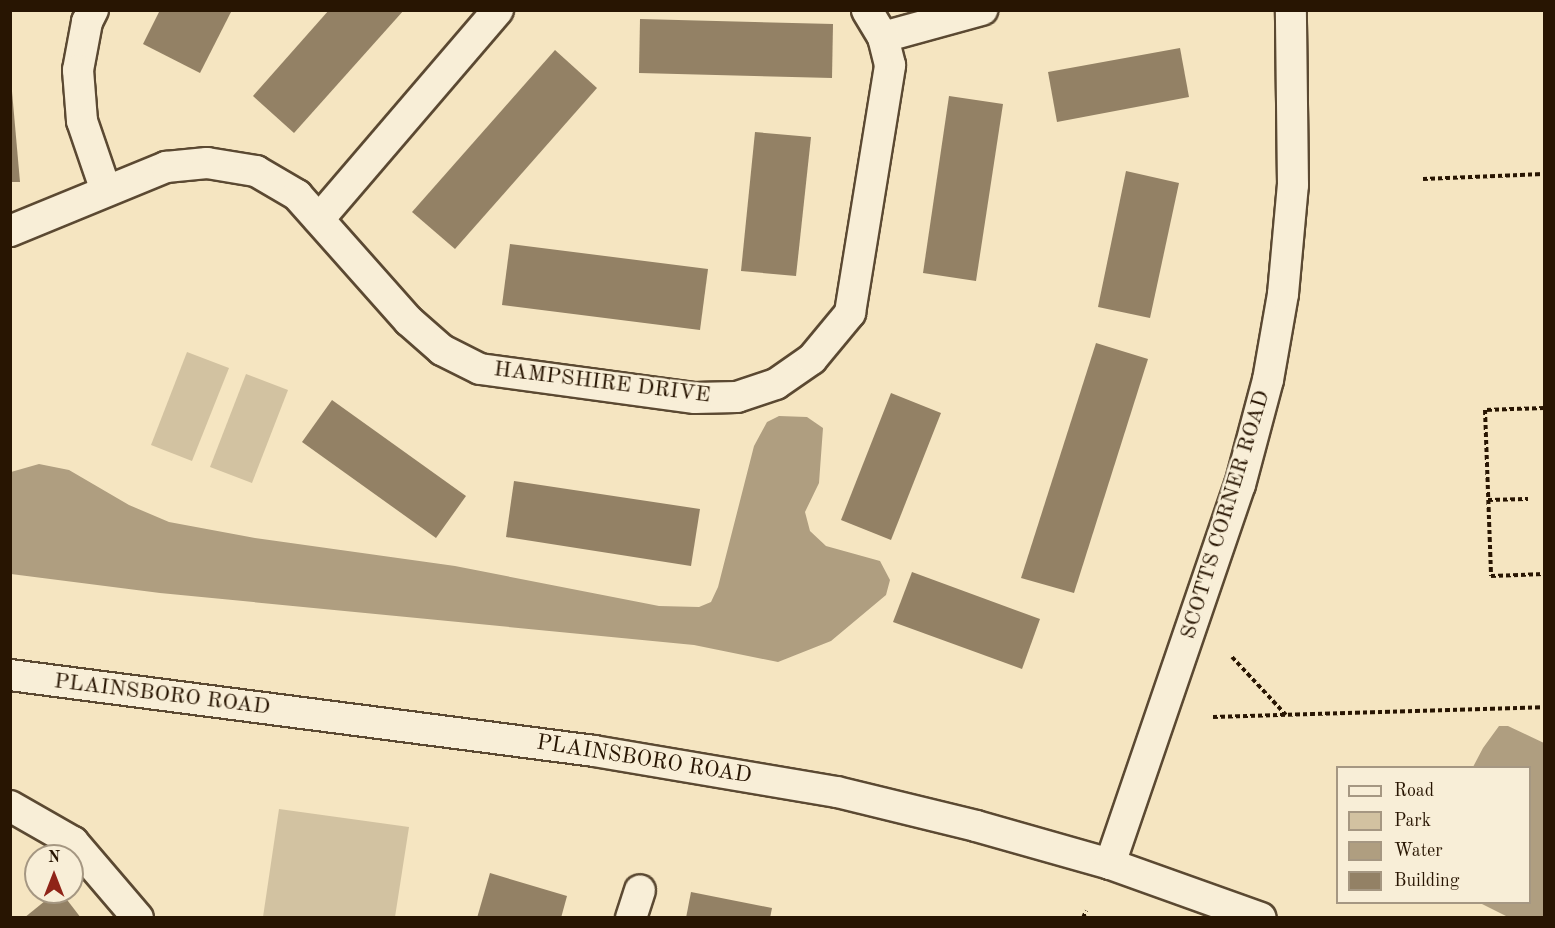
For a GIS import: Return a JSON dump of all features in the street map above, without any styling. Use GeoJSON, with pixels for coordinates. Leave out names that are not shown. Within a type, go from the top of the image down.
{"type":"FeatureCollection","features":[{"type":"Feature","properties":{"kind":"street"},"geometry":{"type":"LineString","coordinates":[[93,10],[87,22],[78,70],[82,121],[106,191]]}},
{"type":"Feature","properties":{"kind":"street"},"geometry":{"type":"LineString","coordinates":[[319,219],[498,10]]}},
{"type":"Feature","properties":{"kind":"street","name":"HAMPSHIRE DRIVE"},"geometry":{"type":"LineString","coordinates":[[10,231],[166,167],[207,163],[256,171],[297,195],[409,321],[442,350],[480,369],[695,398],[737,397],[776,384],[812,359],[850,313],[890,65],[883,37],[867,10]]}},
{"type":"Feature","properties":{"kind":"street"},"geometry":{"type":"LineString","coordinates":[[883,37],[982,10]]}},
{"type":"Feature","properties":{"kind":"street","name":"SCOTTS CORNER ROAD"},"geometry":{"type":"LineString","coordinates":[[1110,864],[1240,485],[1268,380],[1283,294],[1293,185],[1291,10]]}},
{"type":"Feature","properties":{"kind":"street","name":"PLAINSBORO ROAD"},"geometry":{"type":"LineString","coordinates":[[10,675],[719,770],[837,792],[976,826],[1110,864],[1261,918]]}},
{"type":"Feature","properties":{"kind":"street"},"geometry":{"type":"LineString","coordinates":[[10,806],[73,842],[138,918]]}},
{"type":"Feature","properties":{"kind":"path"},"geometry":{"type":"LineString","coordinates":[[1423,179],[1545,174]]}},
{"type":"Feature","properties":{"kind":"path"},"geometry":{"type":"LineString","coordinates":[[1545,408],[1485,410],[1491,576],[1545,574]]}},
{"type":"Feature","properties":{"kind":"path"},"geometry":{"type":"LineString","coordinates":[[1488,500],[1528,499]]}},
{"type":"Feature","properties":{"kind":"path"},"geometry":{"type":"LineString","coordinates":[[1232,657],[1286,715]]}},
{"type":"Feature","properties":{"kind":"path"},"geometry":{"type":"LineString","coordinates":[[1213,717],[1545,707]]}},
{"type":"Feature","properties":{"kind":"path"},"geometry":{"type":"LineString","coordinates":[[1083,918],[1086,911]]}},
{"type":"Feature","properties":{"kind":"green space"},"geometry":{"type":"Polygon","coordinates":[[[187,352],[229,368],[192,461],[151,445],[187,352]]]}},
{"type":"Feature","properties":{"kind":"green space"},"geometry":{"type":"Polygon","coordinates":[[[246,374],[288,390],[252,483],[210,467],[246,374]]]}},
{"type":"Feature","properties":{"kind":"green space"},"geometry":{"type":"Polygon","coordinates":[[[279,809],[409,827],[395,917],[263,917],[279,809]]]}},
{"type":"Feature","properties":{"kind":"water"},"geometry":{"type":"Polygon","coordinates":[[[779,416],[807,417],[823,428],[819,483],[805,512],[810,531],[826,546],[880,561],[890,580],[886,595],[831,641],[778,662],[694,645],[160,593],[11,574],[11,472],[39,464],[69,470],[129,505],[169,522],[255,538],[455,566],[659,606],[699,607],[711,602],[718,587],[754,446],[767,422],[779,416]]]}},
{"type":"Feature","properties":{"kind":"water"},"geometry":{"type":"Polygon","coordinates":[[[1499,726],[1508,726],[1544,743],[1544,917],[1508,917],[1482,904],[1531,904],[1531,766],[1474,766],[1499,726]]]}},
{"type":"Feature","properties":{"kind":"building"},"geometry":{"type":"Polygon","coordinates":[[[160,10],[232,10],[200,73],[143,44],[160,10]]]}},
{"type":"Feature","properties":{"kind":"building"},"geometry":{"type":"Polygon","coordinates":[[[329,10],[404,10],[294,133],[253,96],[329,10]]]}},
{"type":"Feature","properties":{"kind":"building"},"geometry":{"type":"Polygon","coordinates":[[[640,19],[833,24],[832,78],[639,73],[640,19]]]}},
{"type":"Feature","properties":{"kind":"building"},"geometry":{"type":"Polygon","coordinates":[[[1180,48],[1189,97],[1057,122],[1048,72],[1180,48]]]}},
{"type":"Feature","properties":{"kind":"building"},"geometry":{"type":"Polygon","coordinates":[[[555,50],[597,88],[455,249],[412,212],[555,50]]]}},
{"type":"Feature","properties":{"kind":"building"},"geometry":{"type":"Polygon","coordinates":[[[10,69],[20,182],[10,182],[10,69]]]}},
{"type":"Feature","properties":{"kind":"building"},"geometry":{"type":"Polygon","coordinates":[[[949,96],[1003,104],[976,281],[923,273],[949,96]]]}},
{"type":"Feature","properties":{"kind":"building"},"geometry":{"type":"Polygon","coordinates":[[[755,132],[811,137],[796,276],[741,271],[755,132]]]}},
{"type":"Feature","properties":{"kind":"building"},"geometry":{"type":"Polygon","coordinates":[[[1126,171],[1179,183],[1150,318],[1098,307],[1126,171]]]}},
{"type":"Feature","properties":{"kind":"building"},"geometry":{"type":"Polygon","coordinates":[[[510,244],[708,269],[700,330],[502,305],[510,244]]]}},
{"type":"Feature","properties":{"kind":"building"},"geometry":{"type":"Polygon","coordinates":[[[1096,343],[1148,359],[1074,593],[1021,578],[1096,343]]]}},
{"type":"Feature","properties":{"kind":"building"},"geometry":{"type":"Polygon","coordinates":[[[891,393],[941,413],[891,540],[841,520],[891,393]]]}},
{"type":"Feature","properties":{"kind":"building"},"geometry":{"type":"Polygon","coordinates":[[[332,400],[466,496],[436,538],[302,442],[332,400]]]}},
{"type":"Feature","properties":{"kind":"building"},"geometry":{"type":"Polygon","coordinates":[[[514,481],[700,509],[691,566],[506,537],[514,481]]]}},
{"type":"Feature","properties":{"kind":"building"},"geometry":{"type":"Polygon","coordinates":[[[912,572],[1040,619],[1022,669],[893,622],[912,572]]]}},
{"type":"Feature","properties":{"kind":"building"},"geometry":{"type":"Polygon","coordinates":[[[490,873],[567,896],[561,918],[477,918],[490,873]]]}},
{"type":"Feature","properties":{"kind":"building"},"geometry":{"type":"Polygon","coordinates":[[[691,892],[772,908],[770,918],[686,918],[691,892]]]}},
{"type":"Feature","properties":{"kind":"building"},"geometry":{"type":"Polygon","coordinates":[[[41,904],[70,904],[81,918],[24,918],[41,904]]]}}]}
